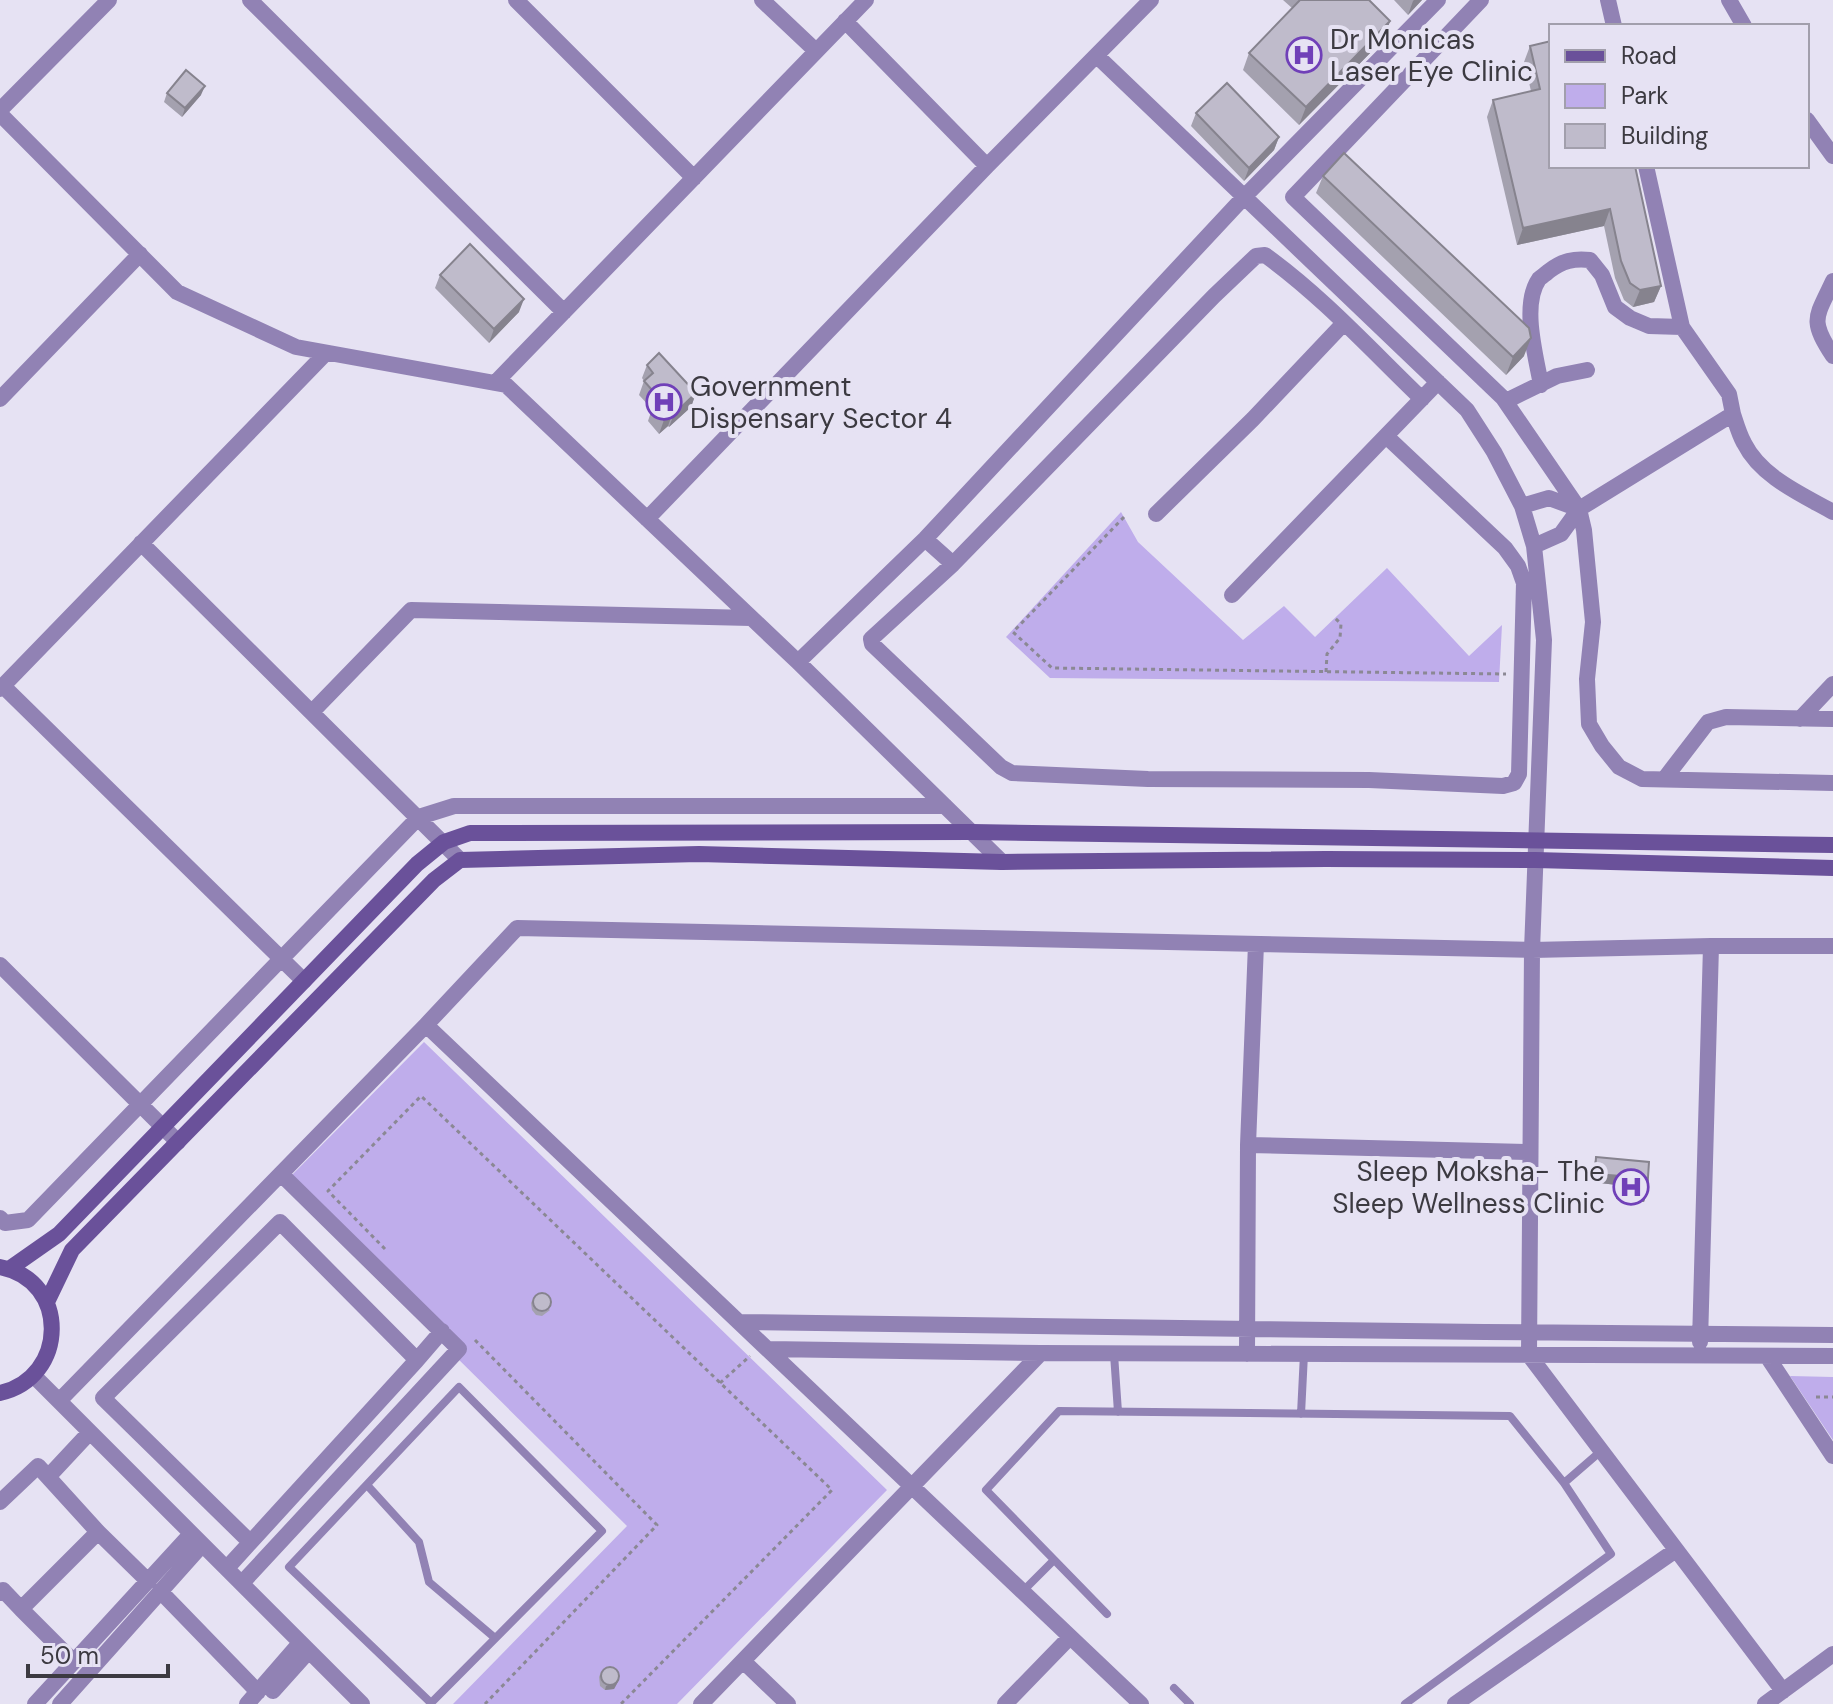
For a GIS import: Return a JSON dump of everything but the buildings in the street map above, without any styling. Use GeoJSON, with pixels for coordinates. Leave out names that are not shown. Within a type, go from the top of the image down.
{"type":"FeatureCollection","features":[{"type":"Feature","properties":{"kind":"street"},"geometry":{"type":"LineString","coordinates":[[109,0],[0,112],[177,292],[296,347],[506,385],[798,662],[1002,862]]}},
{"type":"Feature","properties":{"kind":"street"},"geometry":{"type":"LineString","coordinates":[[250,0],[564,312]]}},
{"type":"Feature","properties":{"kind":"street"},"geometry":{"type":"LineString","coordinates":[[516,0],[694,178]]}},
{"type":"Feature","properties":{"kind":"street"},"geometry":{"type":"LineString","coordinates":[[762,0],[816,51]]}},
{"type":"Feature","properties":{"kind":"street"},"geometry":{"type":"LineString","coordinates":[[495,383],[866,0]]}},
{"type":"Feature","properties":{"kind":"street"},"geometry":{"type":"LineString","coordinates":[[647,519],[1151,0]]}},
{"type":"Feature","properties":{"kind":"street"},"geometry":{"type":"LineString","coordinates":[[798,662],[925,539],[1245,196],[1438,0]]}},
{"type":"Feature","properties":{"kind":"street"},"geometry":{"type":"LineString","coordinates":[[1481,0],[1293,197],[1506,401],[1579,509],[1593,622],[1587,679],[1589,724],[1619,767],[1642,779],[1833,783]]}},
{"type":"Feature","properties":{"kind":"street"},"geometry":{"type":"LineString","coordinates":[[1608,0],[1614,24]]}},
{"type":"Feature","properties":{"kind":"street"},"geometry":{"type":"LineString","coordinates":[[1729,0],[1743,24]]}},
{"type":"Feature","properties":{"kind":"street"},"geometry":{"type":"LineString","coordinates":[[845,21],[987,166]]}},
{"type":"Feature","properties":{"kind":"street"},"geometry":{"type":"LineString","coordinates":[[1097,56],[1467,410],[1494,452],[1522,506],[1534,546],[1544,640],[1532,950],[1529,1355],[1783,1691]]}},
{"type":"Feature","properties":{"kind":"street"},"geometry":{"type":"LineString","coordinates":[[1809,123],[1833,156]]}},
{"type":"Feature","properties":{"kind":"street"},"geometry":{"type":"LineString","coordinates":[[1646,168],[1682,327],[1729,394],[1745,444],[1758,462],[1782,483],[1833,512]]}},
{"type":"Feature","properties":{"kind":"street"},"geometry":{"type":"LineString","coordinates":[[0,399],[140,254]]}},
{"type":"Feature","properties":{"kind":"street"},"geometry":{"type":"LineString","coordinates":[[1386,436],[1505,548],[1518,566],[1524,583],[1519,774],[1514,783],[1503,786],[1369,780],[1148,779],[1012,773],[1001,767],[872,644],[871,639],[953,564],[1256,256],[1265,255],[1284,268],[1422,399]]}},
{"type":"Feature","properties":{"kind":"street"},"geometry":{"type":"LineString","coordinates":[[1541,385],[1531,325],[1531,299],[1540,279],[1556,266],[1574,258],[1590,260],[1602,275],[1615,307],[1630,318],[1649,326],[1682,327]]}},
{"type":"Feature","properties":{"kind":"street"},"geometry":{"type":"LineString","coordinates":[[1833,281],[1817,319],[1821,337],[1833,356]]}},
{"type":"Feature","properties":{"kind":"street"},"geometry":{"type":"LineString","coordinates":[[1156,514],[1253,419],[1344,323]]}},
{"type":"Feature","properties":{"kind":"street"},"geometry":{"type":"LineString","coordinates":[[304,981],[1,687],[326,353]]}},
{"type":"Feature","properties":{"kind":"street"},"geometry":{"type":"LineString","coordinates":[[1506,401],[1557,376],[1587,370]]}},
{"type":"Feature","properties":{"kind":"street"},"geometry":{"type":"LineString","coordinates":[[1232,595],[1438,382]]}},
{"type":"Feature","properties":{"kind":"street"},"geometry":{"type":"LineString","coordinates":[[1534,546],[1561,534],[1579,509],[1733,414]]}},
{"type":"Feature","properties":{"kind":"street"},"geometry":{"type":"LineString","coordinates":[[1522,506],[1549,498],[1579,509]]}},
{"type":"Feature","properties":{"kind":"street"},"geometry":{"type":"LineString","coordinates":[[925,539],[953,564]]}},
{"type":"Feature","properties":{"kind":"street"},"geometry":{"type":"LineString","coordinates":[[141,543],[460,860]]}},
{"type":"Feature","properties":{"kind":"street"},"geometry":{"type":"LineString","coordinates":[[312,712],[411,610],[751,618]]}},
{"type":"Feature","properties":{"kind":"street"},"geometry":{"type":"LineString","coordinates":[[1800,719],[1833,684]]}},
{"type":"Feature","properties":{"kind":"street"},"geometry":{"type":"LineString","coordinates":[[1665,778],[1708,722],[1726,717],[1833,719]]}},
{"type":"Feature","properties":{"kind":"street"},"geometry":{"type":"LineString","coordinates":[[0,1218],[5,1223],[28,1220],[419,817],[454,806],[945,806]]}},
{"type":"Feature","properties":{"kind":"street"},"geometry":{"type":"LineString","coordinates":[[4,1268],[59,1234],[417,864],[444,842],[470,833],[972,832],[1833,845]]}},
{"type":"Feature","properties":{"kind":"street"},"geometry":{"type":"LineString","coordinates":[[47,1302],[72,1250],[434,880],[460,860],[699,854],[1002,862],[1535,860],[1833,868]]}},
{"type":"Feature","properties":{"kind":"street"},"geometry":{"type":"LineString","coordinates":[[59,1401],[517,928],[1532,950],[1833,946]]}},
{"type":"Feature","properties":{"kind":"street"},"geometry":{"type":"LineString","coordinates":[[1247,1354],[1248,1145],[1256,944]]}},
{"type":"Feature","properties":{"kind":"street"},"geometry":{"type":"LineString","coordinates":[[1700,1356],[1711,946]]}},
{"type":"Feature","properties":{"kind":"street"},"geometry":{"type":"LineString","coordinates":[[0,965],[178,1142]]}},
{"type":"Feature","properties":{"kind":"street"},"geometry":{"type":"LineString","coordinates":[[426,1025],[1141,1704]]}},
{"type":"Feature","properties":{"kind":"street"},"geometry":{"type":"LineString","coordinates":[[1248,1145],[1530,1152]]}},
{"type":"Feature","properties":{"kind":"street"},"geometry":{"type":"LineString","coordinates":[[242,1583],[459,1349],[281,1174]]}},
{"type":"Feature","properties":{"kind":"street"},"geometry":{"type":"LineString","coordinates":[[250,1542],[103,1398],[280,1222],[417,1360]]}},
{"type":"Feature","properties":{"kind":"street"},"geometry":{"type":"LineString","coordinates":[[0,1393],[20,1386],[34,1376],[45,1360],[52,1341],[52,1321],[47,1302],[24,1276],[4,1268]]}},
{"type":"Feature","properties":{"kind":"street"},"geometry":{"type":"LineString","coordinates":[[739,1322],[1833,1335]]}},
{"type":"Feature","properties":{"kind":"street"},"geometry":{"type":"LineString","coordinates":[[227,1568],[442,1331]]}},
{"type":"Feature","properties":{"kind":"street"},"geometry":{"type":"LineString","coordinates":[[765,1347],[1114,1354],[1833,1356]]}},
{"type":"Feature","properties":{"kind":"street"},"geometry":{"type":"LineString","coordinates":[[701,1704],[1041,1353]]}},
{"type":"Feature","properties":{"kind":"street"},"geometry":{"type":"LineString","coordinates":[[1767,1356],[1833,1456]]}},
{"type":"Feature","properties":{"kind":"street"},"geometry":{"type":"LineString","coordinates":[[34,1376],[362,1704]]}},
{"type":"Feature","properties":{"kind":"street"},"geometry":{"type":"LineString","coordinates":[[48,1477],[90,1432]]}},
{"type":"Feature","properties":{"kind":"street"},"geometry":{"type":"LineString","coordinates":[[0,1502],[38,1466],[98,1532],[158,1585],[263,1697],[304,1648]]}},
{"type":"Feature","properties":{"kind":"street"},"geometry":{"type":"LineString","coordinates":[[21,1609],[98,1532]]}},
{"type":"Feature","properties":{"kind":"street"},"geometry":{"type":"LineString","coordinates":[[60,1704],[197,1539]]}},
{"type":"Feature","properties":{"kind":"street"},"geometry":{"type":"LineString","coordinates":[[1455,1704],[1676,1550]]}},
{"type":"Feature","properties":{"kind":"street"},"geometry":{"type":"LineString","coordinates":[[35,1704],[73,1661],[158,1585]]}},
{"type":"Feature","properties":{"kind":"street"},"geometry":{"type":"LineString","coordinates":[[1,1589],[73,1661]]}},
{"type":"Feature","properties":{"kind":"street"},"geometry":{"type":"LineString","coordinates":[[1005,1704],[1070,1637]]}},
{"type":"Feature","properties":{"kind":"street"},"geometry":{"type":"LineString","coordinates":[[1765,1704],[1833,1654]]}},
{"type":"Feature","properties":{"kind":"street"},"geometry":{"type":"LineString","coordinates":[[743,1661],[788,1704]]}},
{"type":"Feature","properties":{"kind":"lane"},"geometry":{"type":"LineString","coordinates":[[1114,1354],[1118,1412]]}},
{"type":"Feature","properties":{"kind":"lane"},"geometry":{"type":"LineString","coordinates":[[1301,1414],[1304,1354]]}},
{"type":"Feature","properties":{"kind":"lane"},"geometry":{"type":"LineString","coordinates":[[459,1387],[602,1531],[495,1638],[430,1704],[289,1567],[459,1387]]}},
{"type":"Feature","properties":{"kind":"lane"},"geometry":{"type":"LineString","coordinates":[[1107,1614],[986,1490],[1059,1411],[1510,1416],[1564,1483],[1611,1554],[1405,1704]]}},
{"type":"Feature","properties":{"kind":"lane"},"geometry":{"type":"LineString","coordinates":[[1564,1483],[1601,1451]]}},
{"type":"Feature","properties":{"kind":"lane"},"geometry":{"type":"LineString","coordinates":[[367,1485],[419,1542],[429,1582],[495,1638]]}},
{"type":"Feature","properties":{"kind":"lane"},"geometry":{"type":"LineString","coordinates":[[1022,1592],[1054,1560]]}},
{"type":"Feature","properties":{"kind":"lane"},"geometry":{"type":"LineString","coordinates":[[1174,1688],[1190,1704]]}},
{"type":"Feature","properties":{"kind":"path"},"geometry":{"type":"LineString","coordinates":[[1124,517],[1013,632],[1052,668],[1522,674]]}},
{"type":"Feature","properties":{"kind":"path"},"geometry":{"type":"LineString","coordinates":[[1326,672],[1327,654],[1340,638],[1341,624],[1335,618]]}},
{"type":"Feature","properties":{"kind":"path"},"geometry":{"type":"LineString","coordinates":[[394,1258],[328,1191],[421,1096],[832,1490],[621,1704]]}},
{"type":"Feature","properties":{"kind":"path"},"geometry":{"type":"LineString","coordinates":[[470,1336],[657,1525],[485,1704]]}},
{"type":"Feature","properties":{"kind":"path"},"geometry":{"type":"LineString","coordinates":[[720,1383],[765,1347]]}},
{"type":"Feature","properties":{"kind":"path"},"geometry":{"type":"LineString","coordinates":[[1816,1397],[1833,1397]]}},
{"type":"Feature","properties":{"kind":"green space"},"geometry":{"type":"Polygon","coordinates":[[[1121,512],[1138,542],[1243,640],[1284,606],[1315,637],[1387,568],[1469,656],[1502,625],[1499,682],[1050,678],[1006,637],[1121,512]]]}},
{"type":"Feature","properties":{"kind":"green space"},"geometry":{"type":"Polygon","coordinates":[[[424,1042],[887,1490],[677,1704],[453,1704],[627,1526],[282,1185],[424,1042]]]}},
{"type":"Feature","properties":{"kind":"green space"},"geometry":{"type":"Polygon","coordinates":[[[1790,1376],[1833,1377],[1833,1440],[1790,1376]]]}},
{"type":"Feature","properties":{"kind":"place","name":"Dr Monicas Laser Eye Clinic"},"geometry":{"type":"Point","coordinates":[1304,55]}},
{"type":"Feature","properties":{"kind":"place","name":"Government Dispensary Sector 4"},"geometry":{"type":"Point","coordinates":[664,402]}},
{"type":"Feature","properties":{"kind":"place","name":"Sleep Moksha- The Sleep Wellness Clinic"},"geometry":{"type":"Point","coordinates":[1631,1187]}}]}
